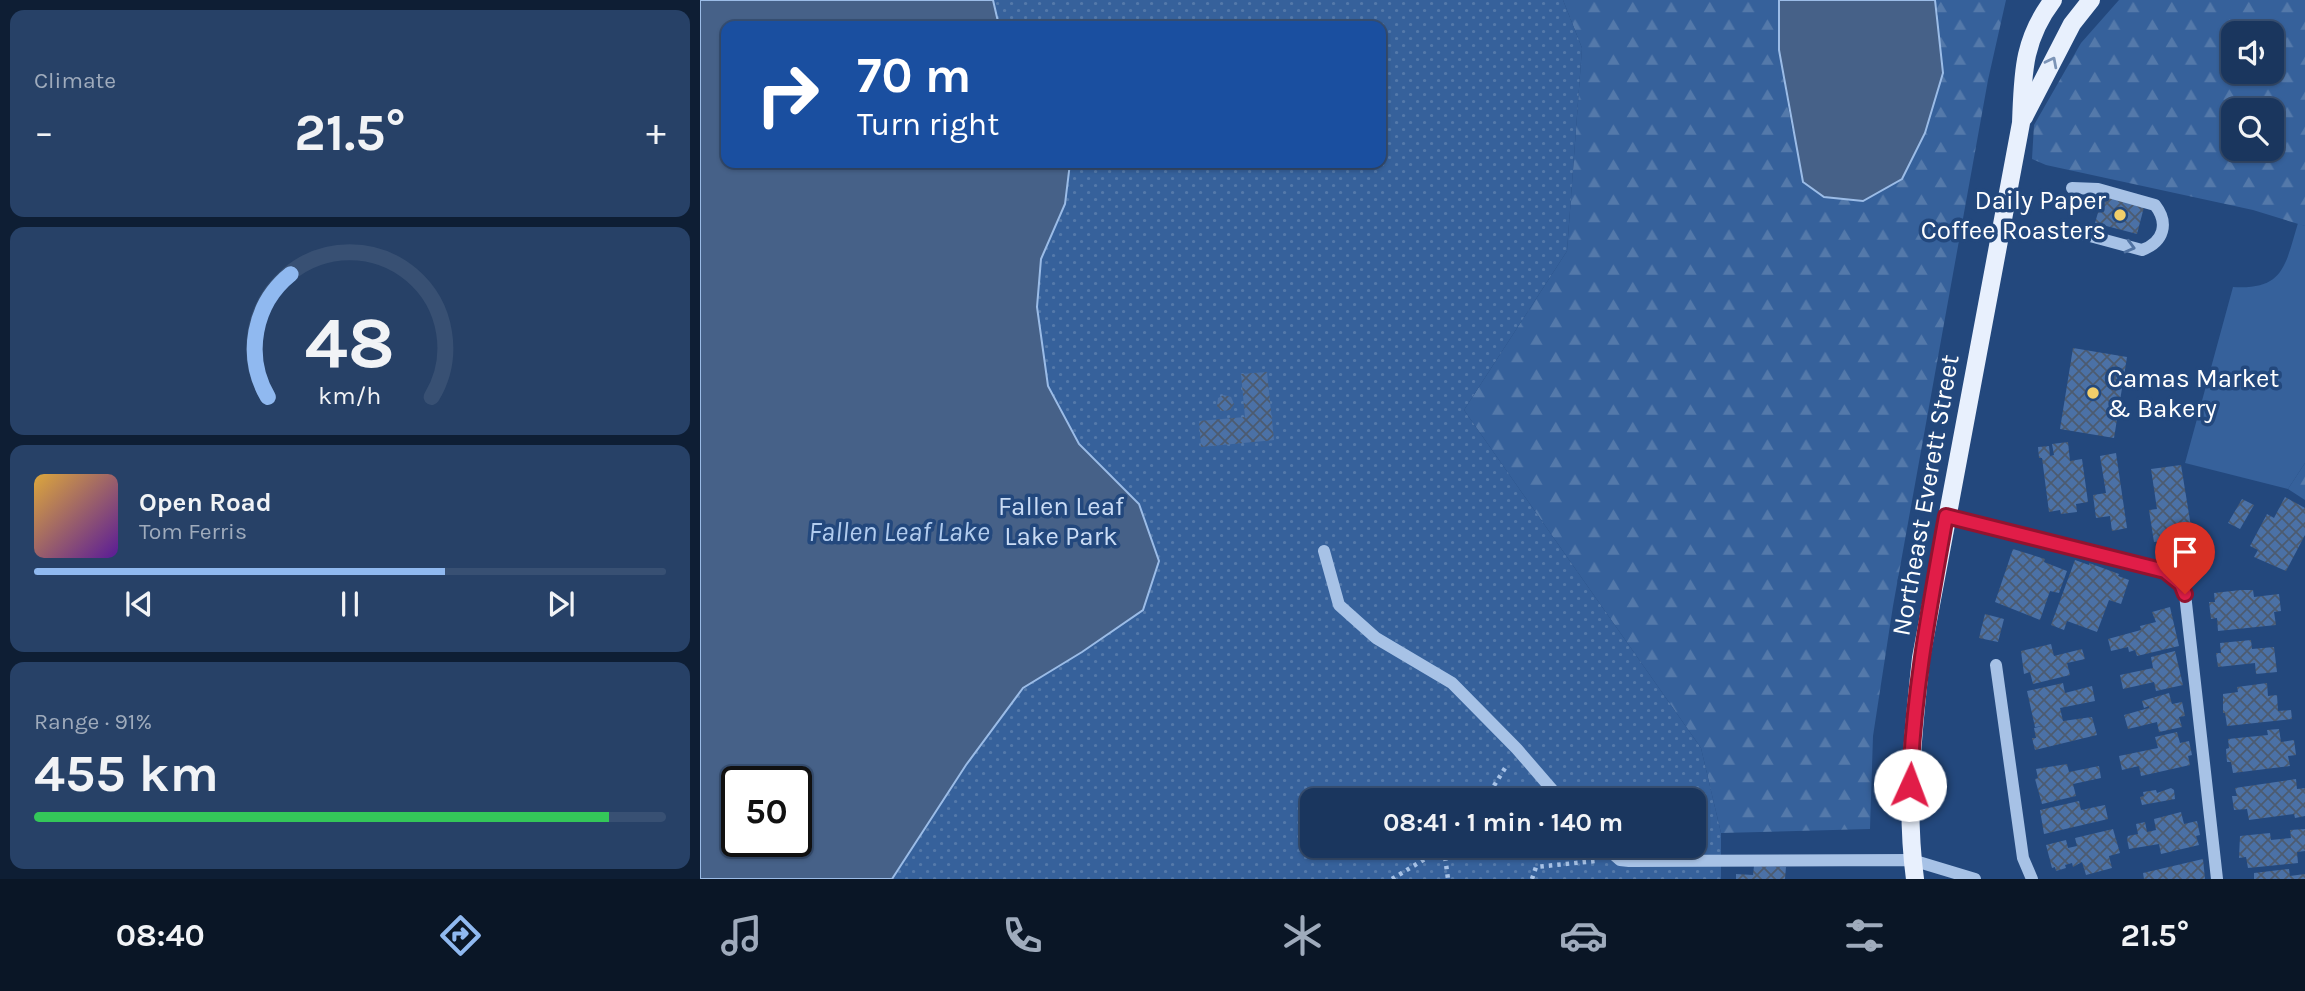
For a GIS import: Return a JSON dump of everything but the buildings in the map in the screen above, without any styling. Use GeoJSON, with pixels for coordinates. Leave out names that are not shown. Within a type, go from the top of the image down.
{"type":"FeatureCollection","features":[{"type":"Feature","properties":{"kind":"main road","name":"Northeast Everett Street"},"geometry":{"type":"LineString","coordinates":[[1915,879],[1909,804],[1921,658],[2021,123],[2023,66],[2040,16],[2053,0]]}},
{"type":"Feature","properties":{"kind":"main road","name":"Northeast Everett Street"},"geometry":{"type":"LineString","coordinates":[[2021,123],[2072,24],[2091,0]]}},
{"type":"Feature","properties":{"kind":"lane"},"geometry":{"type":"LineString","coordinates":[[2064,229],[2143,250],[2156,243],[2164,229],[2164,220],[2155,205],[2098,190],[2072,188]]}},
{"type":"Feature","properties":{"kind":"lane"},"geometry":{"type":"LineString","coordinates":[[1946,516],[2165,571],[2181,584],[2185,594],[2217,879]]}},
{"type":"Feature","properties":{"kind":"lane"},"geometry":{"type":"LineString","coordinates":[[1324,551],[1339,605],[1376,638],[1452,684],[1517,749],[1551,788]]}},
{"type":"Feature","properties":{"kind":"lane"},"geometry":{"type":"LineString","coordinates":[[1996,666],[2023,858],[2032,879]]}},
{"type":"Feature","properties":{"kind":"lane"},"geometry":{"type":"LineString","coordinates":[[1618,858],[1912,860],[1975,879]]}},
{"type":"Feature","properties":{"kind":"path"},"geometry":{"type":"LineString","coordinates":[[1493,788],[1517,749]]}},
{"type":"Feature","properties":{"kind":"path"},"geometry":{"type":"LineString","coordinates":[[1392,879],[1427,858]]}},
{"type":"Feature","properties":{"kind":"path"},"geometry":{"type":"LineString","coordinates":[[1447,858],[1448,879]]}},
{"type":"Feature","properties":{"kind":"path"},"geometry":{"type":"LineString","coordinates":[[1532,879],[1536,867],[1620,860]]}},
{"type":"Feature","properties":{"kind":"green space","name":"Fallen Leaf Lake Park"},"geometry":{"type":"Polygon","coordinates":[[[700,0],[1563,0],[1582,48],[1567,251],[1464,410],[1701,748],[1721,833],[1721,879],[700,879],[700,0]]]}},
{"type":"Feature","properties":{"kind":"green space"},"geometry":{"type":"Polygon","coordinates":[[[1563,0],[1779,0],[1779,50],[1792,130],[1938,15],[1935,0],[2006,0],[1988,80],[1893,606],[1873,736],[1870,829],[1721,833],[1701,748],[1464,410],[1567,251],[1582,48],[1563,0]]]}},
{"type":"Feature","properties":{"kind":"green space"},"geometry":{"type":"Polygon","coordinates":[[[2119,0],[2305,0],[2305,226],[2253,210],[2046,165],[2032,159],[2034,125],[2081,43],[2119,0]]]}},
{"type":"Feature","properties":{"kind":"green space"},"geometry":{"type":"Polygon","coordinates":[[[2298,223],[2305,226],[2305,463],[2288,489],[2185,463],[2233,287],[2250,287],[2273,279],[2280,272],[2290,252],[2298,223]]]}},
{"type":"Feature","properties":{"kind":"green space"},"geometry":{"type":"Polygon","coordinates":[[[2305,463],[2305,500],[2288,489],[2305,463]]]}},
{"type":"Feature","properties":{"kind":"water","name":"Fallen Leaf Lake"},"geometry":{"type":"Polygon","coordinates":[[[700,0],[993,0],[998,21],[721,21],[721,168],[1069,168],[1065,204],[1041,259],[1037,307],[1048,386],[1079,444],[1139,504],[1159,561],[1143,610],[1023,688],[966,765],[892,879],[700,879],[700,0]]]}},
{"type":"Feature","properties":{"kind":"water"},"geometry":{"type":"Polygon","coordinates":[[[1779,0],[1935,0],[1943,73],[1925,133],[1902,179],[1863,201],[1824,197],[1803,182],[1779,50],[1779,0]]]}},
{"type":"Feature","properties":{"kind":"place","name":"Daily Paper Coffee Roasters"},"geometry":{"type":"Point","coordinates":[2120,215]}},
{"type":"Feature","properties":{"kind":"place","name":"Camas Market & Bakery"},"geometry":{"type":"Point","coordinates":[2093,393]}},
{"type":"Feature","properties":{"kind":"route"},"geometry":{"type":"LineString","coordinates":[[1910,785],[1921,658],[1946,516],[2165,571],[2181,584],[2185,594]]}}]}
